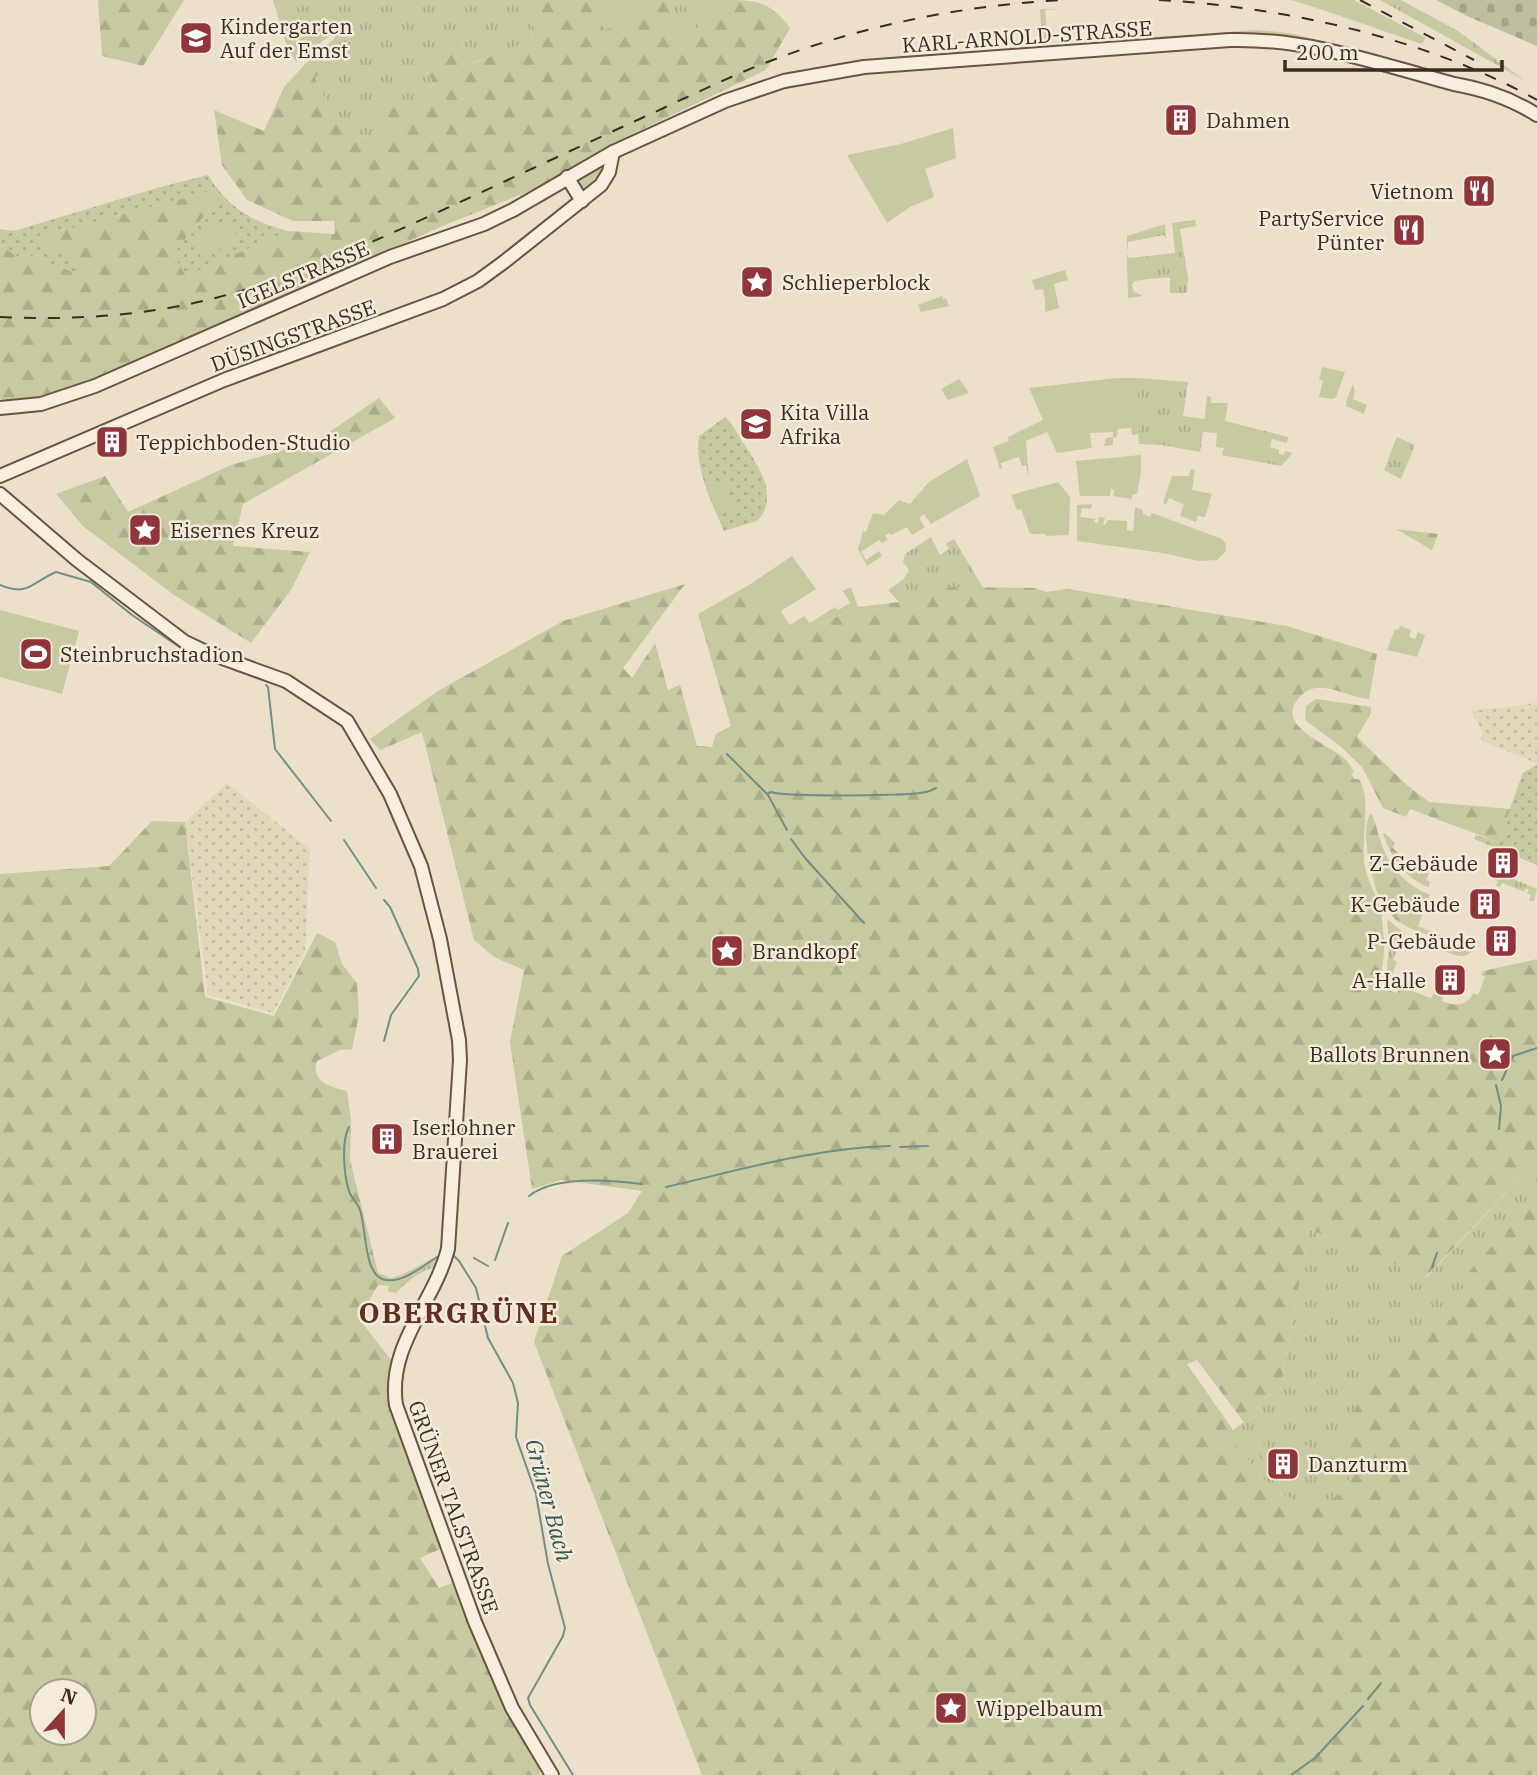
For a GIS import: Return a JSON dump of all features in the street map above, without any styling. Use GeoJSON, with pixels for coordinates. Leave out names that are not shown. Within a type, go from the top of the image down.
{"type":"FeatureCollection","features":[{"type":"Feature","properties":{"kind":"main road","name":"KARL-ARNOLD-STRASSE"},"geometry":{"type":"LineString","coordinates":[[613,152],[725,101],[784,81],[864,67],[1266,39],[1316,48],[1490,93],[1537,115]]}},
{"type":"Feature","properties":{"kind":"main road","name":"KARL-ARNOLD-STRASSE"},"geometry":{"type":"LineString","coordinates":[[1454,84],[1537,122]]}},
{"type":"Feature","properties":{"kind":"main road","name":"DÜSINGSTRASSE"},"geometry":{"type":"LineString","coordinates":[[0,476],[223,380],[443,299],[478,281],[601,185],[609,172],[613,152]]}},
{"type":"Feature","properties":{"kind":"main road","name":"IGELSTRASSE"},"geometry":{"type":"LineString","coordinates":[[0,408],[41,404],[95,386],[390,257],[484,224],[613,152]]}},
{"type":"Feature","properties":{"kind":"main road"},"geometry":{"type":"LineString","coordinates":[[567,177],[582,201]]}},
{"type":"Feature","properties":{"kind":"main road","name":"GRÜNER TALSTRASSE"},"geometry":{"type":"LineString","coordinates":[[0,494],[77,560],[185,642],[286,681],[347,721],[390,794],[421,866],[440,939],[459,1040],[460,1060],[446,1254],[399,1356],[394,1375],[396,1405],[445,1544],[501,1684],[512,1709],[552,1775]]}},
{"type":"Feature","properties":{"kind":"shaded area"},"geometry":{"type":"Polygon","coordinates":[[[1537,703],[1537,763],[1481,741],[1482,732],[1471,711],[1537,703]]]}},
{"type":"Feature","properties":{"kind":"shaded area"},"geometry":{"type":"Polygon","coordinates":[[[227,783],[310,849],[305,952],[273,1013],[208,995],[185,822],[227,783]]]}},
{"type":"Feature","properties":{"kind":"green space"},"geometry":{"type":"Polygon","coordinates":[[[98,0],[184,0],[143,66],[102,56],[98,0]]]}},
{"type":"Feature","properties":{"kind":"green space"},"geometry":{"type":"Polygon","coordinates":[[[273,0],[529,0],[533,40],[472,63],[461,41],[426,72],[435,82],[417,103],[383,121],[397,123],[385,133],[353,141],[327,103],[315,78],[335,55],[334,39],[338,29],[296,62],[286,44],[273,0]]]}},
{"type":"Feature","properties":{"kind":"green space"},"geometry":{"type":"Polygon","coordinates":[[[529,0],[667,0],[679,36],[693,33],[720,0],[743,0],[768,7],[790,28],[766,70],[601,149],[535,189],[445,225],[89,382],[14,403],[0,399],[0,247],[214,190],[220,197],[173,254],[186,275],[288,231],[335,234],[334,221],[293,221],[247,200],[222,165],[214,110],[264,131],[284,87],[308,61],[334,39],[336,55],[315,78],[327,103],[354,141],[385,133],[396,124],[383,121],[380,109],[417,102],[435,83],[426,71],[460,40],[473,63],[533,40],[529,0]]]}},
{"type":"Feature","properties":{"kind":"green space"},"geometry":{"type":"Polygon","coordinates":[[[593,0],[646,0],[644,17],[604,30],[593,0]]]}},
{"type":"Feature","properties":{"kind":"green space"},"geometry":{"type":"Polygon","coordinates":[[[667,0],[720,0],[693,33],[679,36],[667,0]]]}},
{"type":"Feature","properties":{"kind":"green space"},"geometry":{"type":"Polygon","coordinates":[[[1291,0],[1354,0],[1426,38],[1422,44],[1291,0]]]}},
{"type":"Feature","properties":{"kind":"green space"},"geometry":{"type":"Polygon","coordinates":[[[1380,0],[1401,0],[1458,31],[1524,80],[1380,0]]]}},
{"type":"Feature","properties":{"kind":"green space"},"geometry":{"type":"Polygon","coordinates":[[[1436,0],[1537,0],[1537,46],[1467,16],[1436,0]]]}},
{"type":"Feature","properties":{"kind":"green space"},"geometry":{"type":"Polygon","coordinates":[[[1040,9],[1059,9],[1045,10],[1048,42],[1042,42],[1040,9]]]}},
{"type":"Feature","properties":{"kind":"green space"},"geometry":{"type":"Polygon","coordinates":[[[1255,30],[1289,33],[1323,41],[1259,34],[1154,37],[1255,30]]]}},
{"type":"Feature","properties":{"kind":"green space"},"geometry":{"type":"Polygon","coordinates":[[[953,128],[956,158],[925,169],[934,197],[910,207],[887,223],[847,155],[901,144],[953,128]]]}},
{"type":"Feature","properties":{"kind":"green space"},"geometry":{"type":"Polygon","coordinates":[[[601,166],[603,171],[600,177],[583,191],[576,179],[601,166]]]}},
{"type":"Feature","properties":{"kind":"green space"},"geometry":{"type":"Polygon","coordinates":[[[208,175],[232,205],[242,212],[263,223],[288,231],[186,276],[173,254],[220,197],[214,190],[35,238],[38,243],[79,263],[77,271],[43,261],[35,255],[19,257],[7,250],[7,245],[0,247],[0,229],[14,231],[208,175]]]}},
{"type":"Feature","properties":{"kind":"green space"},"geometry":{"type":"Polygon","coordinates":[[[229,220],[238,241],[201,258],[192,236],[229,220]]]}},
{"type":"Feature","properties":{"kind":"green space"},"geometry":{"type":"Polygon","coordinates":[[[1195,220],[1196,226],[1180,229],[1188,278],[1187,293],[1170,293],[1170,278],[1156,278],[1134,281],[1134,292],[1143,296],[1128,298],[1127,254],[1129,258],[1175,253],[1172,223],[1195,220]]]}},
{"type":"Feature","properties":{"kind":"green space"},"geometry":{"type":"Polygon","coordinates":[[[1165,224],[1166,239],[1164,235],[1128,242],[1127,252],[1127,236],[1165,224]]]}},
{"type":"Feature","properties":{"kind":"green space"},"geometry":{"type":"Polygon","coordinates":[[[1065,270],[1068,280],[1054,284],[1059,308],[1045,312],[1043,289],[1035,290],[1032,280],[1065,270]]]}},
{"type":"Feature","properties":{"kind":"green space"},"geometry":{"type":"Polygon","coordinates":[[[942,296],[943,299],[946,298],[949,306],[921,312],[918,305],[942,296]]]}},
{"type":"Feature","properties":{"kind":"green space"},"geometry":{"type":"Polygon","coordinates":[[[1322,367],[1345,372],[1336,397],[1332,399],[1319,397],[1323,381],[1319,380],[1322,367]]]}},
{"type":"Feature","properties":{"kind":"green space"},"geometry":{"type":"Polygon","coordinates":[[[1138,378],[1188,382],[1183,416],[1205,419],[1200,452],[1139,444],[1138,378]]]}},
{"type":"Feature","properties":{"kind":"green space"},"geometry":{"type":"Polygon","coordinates":[[[1138,378],[1139,434],[1132,435],[1131,428],[1118,429],[1113,445],[1104,446],[1106,438],[1113,437],[1113,432],[1090,433],[1092,448],[1057,453],[1047,432],[1026,441],[1029,478],[1026,465],[1022,466],[1019,457],[1001,463],[1000,469],[993,447],[1009,441],[1008,437],[1043,420],[1029,388],[1138,378]]]}},
{"type":"Feature","properties":{"kind":"green space"},"geometry":{"type":"Polygon","coordinates":[[[959,379],[969,393],[948,400],[941,389],[959,379]]]}},
{"type":"Feature","properties":{"kind":"green space"},"geometry":{"type":"Polygon","coordinates":[[[1353,384],[1353,399],[1367,405],[1364,414],[1346,406],[1353,384]]]}},
{"type":"Feature","properties":{"kind":"green space"},"geometry":{"type":"Polygon","coordinates":[[[1207,396],[1211,397],[1211,403],[1228,403],[1225,421],[1261,430],[1254,461],[1222,455],[1224,448],[1216,447],[1217,433],[1203,432],[1207,396]]]}},
{"type":"Feature","properties":{"kind":"green space"},"geometry":{"type":"Polygon","coordinates":[[[379,398],[395,418],[243,504],[233,546],[310,552],[291,590],[251,643],[174,595],[83,526],[56,494],[105,476],[128,512],[231,465],[318,440],[379,398]]]}},
{"type":"Feature","properties":{"kind":"green space"},"geometry":{"type":"Polygon","coordinates":[[[725,417],[761,472],[767,502],[757,521],[724,531],[705,485],[698,448],[699,436],[725,417]]]}},
{"type":"Feature","properties":{"kind":"green space"},"geometry":{"type":"Polygon","coordinates":[[[1261,430],[1288,437],[1287,443],[1272,439],[1270,447],[1279,450],[1279,454],[1284,455],[1285,451],[1293,453],[1281,466],[1254,461],[1261,430]]]}},
{"type":"Feature","properties":{"kind":"green space"},"geometry":{"type":"Polygon","coordinates":[[[1397,437],[1415,445],[1401,479],[1384,470],[1397,437]]]}},
{"type":"Feature","properties":{"kind":"green space"},"geometry":{"type":"Polygon","coordinates":[[[1141,455],[1137,494],[1133,494],[1131,499],[1113,496],[1114,490],[1111,489],[1110,496],[1080,496],[1076,461],[1141,455]]]}},
{"type":"Feature","properties":{"kind":"green space"},"geometry":{"type":"Polygon","coordinates":[[[967,459],[980,496],[931,524],[924,514],[919,518],[925,527],[912,535],[907,527],[891,535],[889,533],[885,536],[888,540],[882,543],[879,540],[861,552],[866,560],[879,551],[882,556],[867,566],[858,549],[863,531],[866,532],[873,513],[884,515],[899,500],[910,504],[929,482],[967,459]]]}},
{"type":"Feature","properties":{"kind":"green space"},"geometry":{"type":"Polygon","coordinates":[[[1191,469],[1195,470],[1192,490],[1212,494],[1205,517],[1198,516],[1196,522],[1180,516],[1184,505],[1169,498],[1166,505],[1163,503],[1172,476],[1189,476],[1191,469]]]}},
{"type":"Feature","properties":{"kind":"green space"},"geometry":{"type":"Polygon","coordinates":[[[720,482],[726,485],[734,504],[732,509],[722,514],[716,511],[708,492],[709,486],[720,482]]]}},
{"type":"Feature","properties":{"kind":"green space"},"geometry":{"type":"Polygon","coordinates":[[[1058,482],[1070,497],[1069,535],[1030,534],[1021,509],[1017,510],[1011,495],[1058,482]]]}},
{"type":"Feature","properties":{"kind":"green space"},"geometry":{"type":"Polygon","coordinates":[[[1092,504],[1091,509],[1082,508],[1080,517],[1095,519],[1094,522],[1098,523],[1099,517],[1105,518],[1105,525],[1108,520],[1127,521],[1127,530],[1133,531],[1135,507],[1150,517],[1152,513],[1222,539],[1226,544],[1226,551],[1217,560],[1199,561],[1077,541],[1077,505],[1092,504]]]}},
{"type":"Feature","properties":{"kind":"green space"},"geometry":{"type":"Polygon","coordinates":[[[1396,529],[1438,534],[1432,550],[1396,529]]]}},
{"type":"Feature","properties":{"kind":"green space"},"geometry":{"type":"Polygon","coordinates":[[[931,537],[940,555],[949,549],[946,544],[954,539],[984,589],[941,590],[899,602],[888,590],[904,579],[909,570],[903,562],[905,554],[931,537]]]}},
{"type":"Feature","properties":{"kind":"green space"},"geometry":{"type":"Polygon","coordinates":[[[792,556],[816,589],[781,611],[790,625],[804,616],[810,623],[835,607],[838,610],[850,603],[843,591],[851,587],[858,607],[793,636],[749,585],[792,556]]]}},
{"type":"Feature","properties":{"kind":"green space"},"geometry":{"type":"Polygon","coordinates":[[[685,584],[623,668],[632,678],[655,643],[668,690],[680,685],[697,746],[712,747],[716,734],[731,726],[698,614],[749,585],[793,636],[858,607],[899,602],[929,591],[952,587],[1035,588],[1046,592],[1068,589],[1287,626],[1377,654],[1369,699],[1329,689],[1313,689],[1298,699],[1293,708],[1293,717],[1305,732],[1345,759],[1354,772],[1351,774],[1354,779],[1359,779],[1363,787],[1365,867],[1382,916],[1382,987],[1395,993],[1404,988],[1431,998],[1433,994],[1443,997],[1442,1001],[1460,1004],[1467,1001],[1473,993],[1478,995],[1485,977],[1481,975],[1483,971],[1537,959],[1537,1160],[1426,1277],[1309,1229],[1280,1391],[1261,1399],[1254,1416],[1228,1435],[1272,1489],[1309,1509],[1339,1495],[1353,1474],[1343,1465],[1348,1447],[1338,1440],[1381,1362],[1425,1321],[1451,1320],[1469,1271],[1537,1196],[1537,1775],[702,1775],[534,1342],[562,1256],[628,1213],[642,1191],[562,1180],[532,1189],[510,1042],[524,970],[494,957],[474,940],[422,732],[380,750],[370,739],[438,691],[563,621],[685,584]],[[1197,1360],[1187,1364],[1233,1430],[1244,1422],[1197,1360]]]}},
{"type":"Feature","properties":{"kind":"green space","name":"Steinbruchstadion"},"geometry":{"type":"Polygon","coordinates":[[[0,610],[79,631],[62,694],[0,677],[0,610]]]}},
{"type":"Feature","properties":{"kind":"green space"},"geometry":{"type":"Polygon","coordinates":[[[1400,626],[1411,630],[1409,637],[1415,639],[1418,632],[1425,635],[1417,657],[1387,650],[1395,629],[1398,630],[1400,626]]]}},
{"type":"Feature","properties":{"kind":"green space"},"geometry":{"type":"Polygon","coordinates":[[[1316,699],[1371,707],[1371,713],[1357,737],[1407,785],[1429,802],[1510,809],[1523,773],[1537,765],[1498,842],[1410,809],[1406,817],[1383,808],[1362,767],[1340,746],[1305,720],[1306,706],[1316,699]]]}},
{"type":"Feature","properties":{"kind":"green space"},"geometry":{"type":"Polygon","coordinates":[[[1537,765],[1537,865],[1474,839],[1476,835],[1498,842],[1523,773],[1537,765]]]}},
{"type":"Feature","properties":{"kind":"green space"},"geometry":{"type":"Polygon","coordinates":[[[1371,813],[1383,849],[1392,866],[1405,880],[1430,895],[1425,908],[1397,921],[1380,899],[1370,868],[1366,830],[1371,813]]]}},
{"type":"Feature","properties":{"kind":"green space"},"geometry":{"type":"Polygon","coordinates":[[[152,821],[185,822],[205,997],[274,1016],[317,933],[335,942],[342,964],[357,983],[359,1015],[352,1049],[340,1050],[317,1061],[316,1074],[323,1082],[347,1091],[351,1120],[350,1160],[378,1273],[391,1278],[389,1286],[378,1285],[371,1297],[363,1324],[395,1365],[393,1375],[445,1547],[420,1558],[439,1588],[452,1583],[510,1716],[540,1775],[0,1775],[0,874],[109,866],[152,821]]]}},
{"type":"Feature","properties":{"kind":"green space"},"geometry":{"type":"Polygon","coordinates":[[[1383,834],[1395,843],[1392,847],[1405,859],[1419,870],[1429,873],[1426,880],[1430,882],[1428,887],[1412,878],[1400,866],[1387,843],[1383,834]]]}},
{"type":"Feature","properties":{"kind":"green space"},"geometry":{"type":"Polygon","coordinates":[[[1492,870],[1537,889],[1534,901],[1529,901],[1531,895],[1526,893],[1529,891],[1527,888],[1525,892],[1502,883],[1500,887],[1496,886],[1498,881],[1489,878],[1492,870]]]}},
{"type":"Feature","properties":{"kind":"green space"},"geometry":{"type":"Polygon","coordinates":[[[1425,908],[1418,926],[1442,936],[1440,939],[1397,921],[1425,908]]]}},
{"type":"Feature","properties":{"kind":"green space"},"geometry":{"type":"Polygon","coordinates":[[[1387,919],[1404,933],[1393,960],[1397,962],[1390,980],[1399,986],[1397,990],[1386,981],[1389,946],[1387,919]]]}},
{"type":"Feature","properties":{"kind":"green space"},"geometry":{"type":"Polygon","coordinates":[[[1472,938],[1479,941],[1467,955],[1457,956],[1439,949],[1440,945],[1449,939],[1468,947],[1472,938]]]}},
{"type":"Feature","properties":{"kind":"green space"},"geometry":{"type":"Polygon","coordinates":[[[1537,1160],[1537,1196],[1469,1271],[1451,1320],[1348,1447],[1353,1474],[1339,1495],[1309,1509],[1272,1489],[1227,1435],[1254,1416],[1261,1399],[1280,1391],[1309,1229],[1427,1277],[1537,1160]]]}},
{"type":"Feature","properties":{"kind":"green space"},"geometry":{"type":"Polygon","coordinates":[[[445,1252],[440,1267],[421,1273],[396,1293],[388,1291],[391,1278],[445,1252]]]}},
{"type":"Feature","properties":{"kind":"green space"},"geometry":{"type":"Polygon","coordinates":[[[1245,1437],[1257,1438],[1267,1446],[1263,1461],[1245,1437]]]}},
{"type":"Feature","properties":{"kind":"green space"},"geometry":{"type":"Polygon","coordinates":[[[1290,1442],[1307,1445],[1317,1453],[1312,1455],[1307,1450],[1300,1450],[1299,1446],[1279,1451],[1278,1447],[1290,1442]]]}},
{"type":"Feature","properties":{"kind":"waterway","name":"Grüner Bach"},"geometry":{"type":"LineString","coordinates":[[0,585],[24,589],[56,572],[91,582],[132,615],[193,656]]}},
{"type":"Feature","properties":{"kind":"waterway","name":"Grüner Bach"},"geometry":{"type":"LineString","coordinates":[[266,685],[275,749],[331,821]]}},
{"type":"Feature","properties":{"kind":"waterway"},"geometry":{"type":"LineString","coordinates":[[727,754],[767,794],[897,794],[927,792],[936,788]]}},
{"type":"Feature","properties":{"kind":"waterway"},"geometry":{"type":"LineString","coordinates":[[768,795],[787,830]]}},
{"type":"Feature","properties":{"kind":"waterway"},"geometry":{"type":"LineString","coordinates":[[791,839],[864,923]]}},
{"type":"Feature","properties":{"kind":"waterway","name":"Grüner Bach"},"geometry":{"type":"LineString","coordinates":[[344,840],[376,888]]}},
{"type":"Feature","properties":{"kind":"waterway","name":"Grüner Bach"},"geometry":{"type":"LineString","coordinates":[[384,900],[390,907],[419,976],[391,1015],[384,1041]]}},
{"type":"Feature","properties":{"kind":"waterway"},"geometry":{"type":"LineString","coordinates":[[1495,1054],[1513,1056],[1537,1048]]}},
{"type":"Feature","properties":{"kind":"waterway"},"geometry":{"type":"LineString","coordinates":[[1502,1080],[1513,1056]]}},
{"type":"Feature","properties":{"kind":"waterway"},"geometry":{"type":"LineString","coordinates":[[1496,1085],[1501,1106],[1499,1129]]}},
{"type":"Feature","properties":{"kind":"waterway","name":"Grüner Bach"},"geometry":{"type":"LineString","coordinates":[[349,1127],[344,1149],[346,1177],[350,1194],[360,1210],[369,1259],[376,1275],[389,1280],[405,1277],[440,1255]]}},
{"type":"Feature","properties":{"kind":"waterway"},"geometry":{"type":"LineString","coordinates":[[666,1187],[805,1155],[890,1146]]}},
{"type":"Feature","properties":{"kind":"waterway"},"geometry":{"type":"LineString","coordinates":[[900,1147],[928,1146]]}},
{"type":"Feature","properties":{"kind":"waterway"},"geometry":{"type":"LineString","coordinates":[[529,1196],[540,1189],[568,1182],[615,1181],[642,1184]]}},
{"type":"Feature","properties":{"kind":"waterway"},"geometry":{"type":"LineString","coordinates":[[495,1260],[508,1223]]}},
{"type":"Feature","properties":{"kind":"waterway"},"geometry":{"type":"LineString","coordinates":[[1432,1267],[1437,1253]]}},
{"type":"Feature","properties":{"kind":"waterway","name":"Grüner Bach"},"geometry":{"type":"LineString","coordinates":[[453,1255],[476,1288],[488,1338],[513,1383],[518,1403],[516,1437],[536,1494],[548,1564],[565,1628],[528,1698],[573,1775]]}},
{"type":"Feature","properties":{"kind":"waterway"},"geometry":{"type":"LineString","coordinates":[[474,1258],[488,1266]]}},
{"type":"Feature","properties":{"kind":"waterway"},"geometry":{"type":"LineString","coordinates":[[1368,1699],[1381,1683]]}},
{"type":"Feature","properties":{"kind":"waterway"},"geometry":{"type":"LineString","coordinates":[[1291,1775],[1315,1758],[1363,1706]]}},
{"type":"Feature","properties":{"kind":"railway"},"geometry":{"type":"LineString","coordinates":[[0,317],[70,318],[116,315],[185,305],[249,288],[312,267],[373,241],[710,86],[778,58],[848,35],[919,18],[991,6],[1064,0]]}},
{"type":"Feature","properties":{"kind":"railway"},"geometry":{"type":"LineString","coordinates":[[1159,0],[1256,10],[1354,29],[1449,59],[1537,100]]}},
{"type":"Feature","properties":{"kind":"railway"},"geometry":{"type":"LineString","coordinates":[[1360,0],[1474,60]]}},
{"type":"Feature","properties":{"kind":"place","name":"Kindergarten Auf der Emst"},"geometry":{"type":"Point","coordinates":[196,38]}},
{"type":"Feature","properties":{"kind":"place","name":"Dahmen"},"geometry":{"type":"Point","coordinates":[1181,120]}},
{"type":"Feature","properties":{"kind":"place","name":"Vietnom"},"geometry":{"type":"Point","coordinates":[1479,191]}},
{"type":"Feature","properties":{"kind":"place","name":"PartyService Pünter"},"geometry":{"type":"Point","coordinates":[1409,230]}},
{"type":"Feature","properties":{"kind":"place","name":"Schlieperblock"},"geometry":{"type":"Point","coordinates":[757,282]}},
{"type":"Feature","properties":{"kind":"place","name":"Kita Villa Afrika"},"geometry":{"type":"Point","coordinates":[756,424]}},
{"type":"Feature","properties":{"kind":"place","name":"Teppichboden-Studio"},"geometry":{"type":"Point","coordinates":[112,442]}},
{"type":"Feature","properties":{"kind":"place","name":"Eisernes Kreuz"},"geometry":{"type":"Point","coordinates":[145,530]}},
{"type":"Feature","properties":{"kind":"place","name":"Steinbruchstadion"},"geometry":{"type":"Point","coordinates":[36,654]}},
{"type":"Feature","properties":{"kind":"place","name":"Z-Gebäude"},"geometry":{"type":"Point","coordinates":[1503,863]}},
{"type":"Feature","properties":{"kind":"place","name":"K-Gebäude"},"geometry":{"type":"Point","coordinates":[1485,904]}},
{"type":"Feature","properties":{"kind":"place","name":"P-Gebäude"},"geometry":{"type":"Point","coordinates":[1501,941]}},
{"type":"Feature","properties":{"kind":"place","name":"Brandkopf"},"geometry":{"type":"Point","coordinates":[727,951]}},
{"type":"Feature","properties":{"kind":"place","name":"A-Halle"},"geometry":{"type":"Point","coordinates":[1450,980]}},
{"type":"Feature","properties":{"kind":"place","name":"Ballots Brunnen"},"geometry":{"type":"Point","coordinates":[1495,1054]}},
{"type":"Feature","properties":{"kind":"place","name":"Iserlohner Brauerei"},"geometry":{"type":"Point","coordinates":[387,1139]}},
{"type":"Feature","properties":{"kind":"place","name":"Danzturm"},"geometry":{"type":"Point","coordinates":[1283,1464]}},
{"type":"Feature","properties":{"kind":"place","name":"Wippelbaum"},"geometry":{"type":"Point","coordinates":[951,1708]}},
{"type":"Feature","properties":{"kind":"district","name":"OBERGRÜNE"},"geometry":{"type":"Point","coordinates":[459,1312]}}]}
